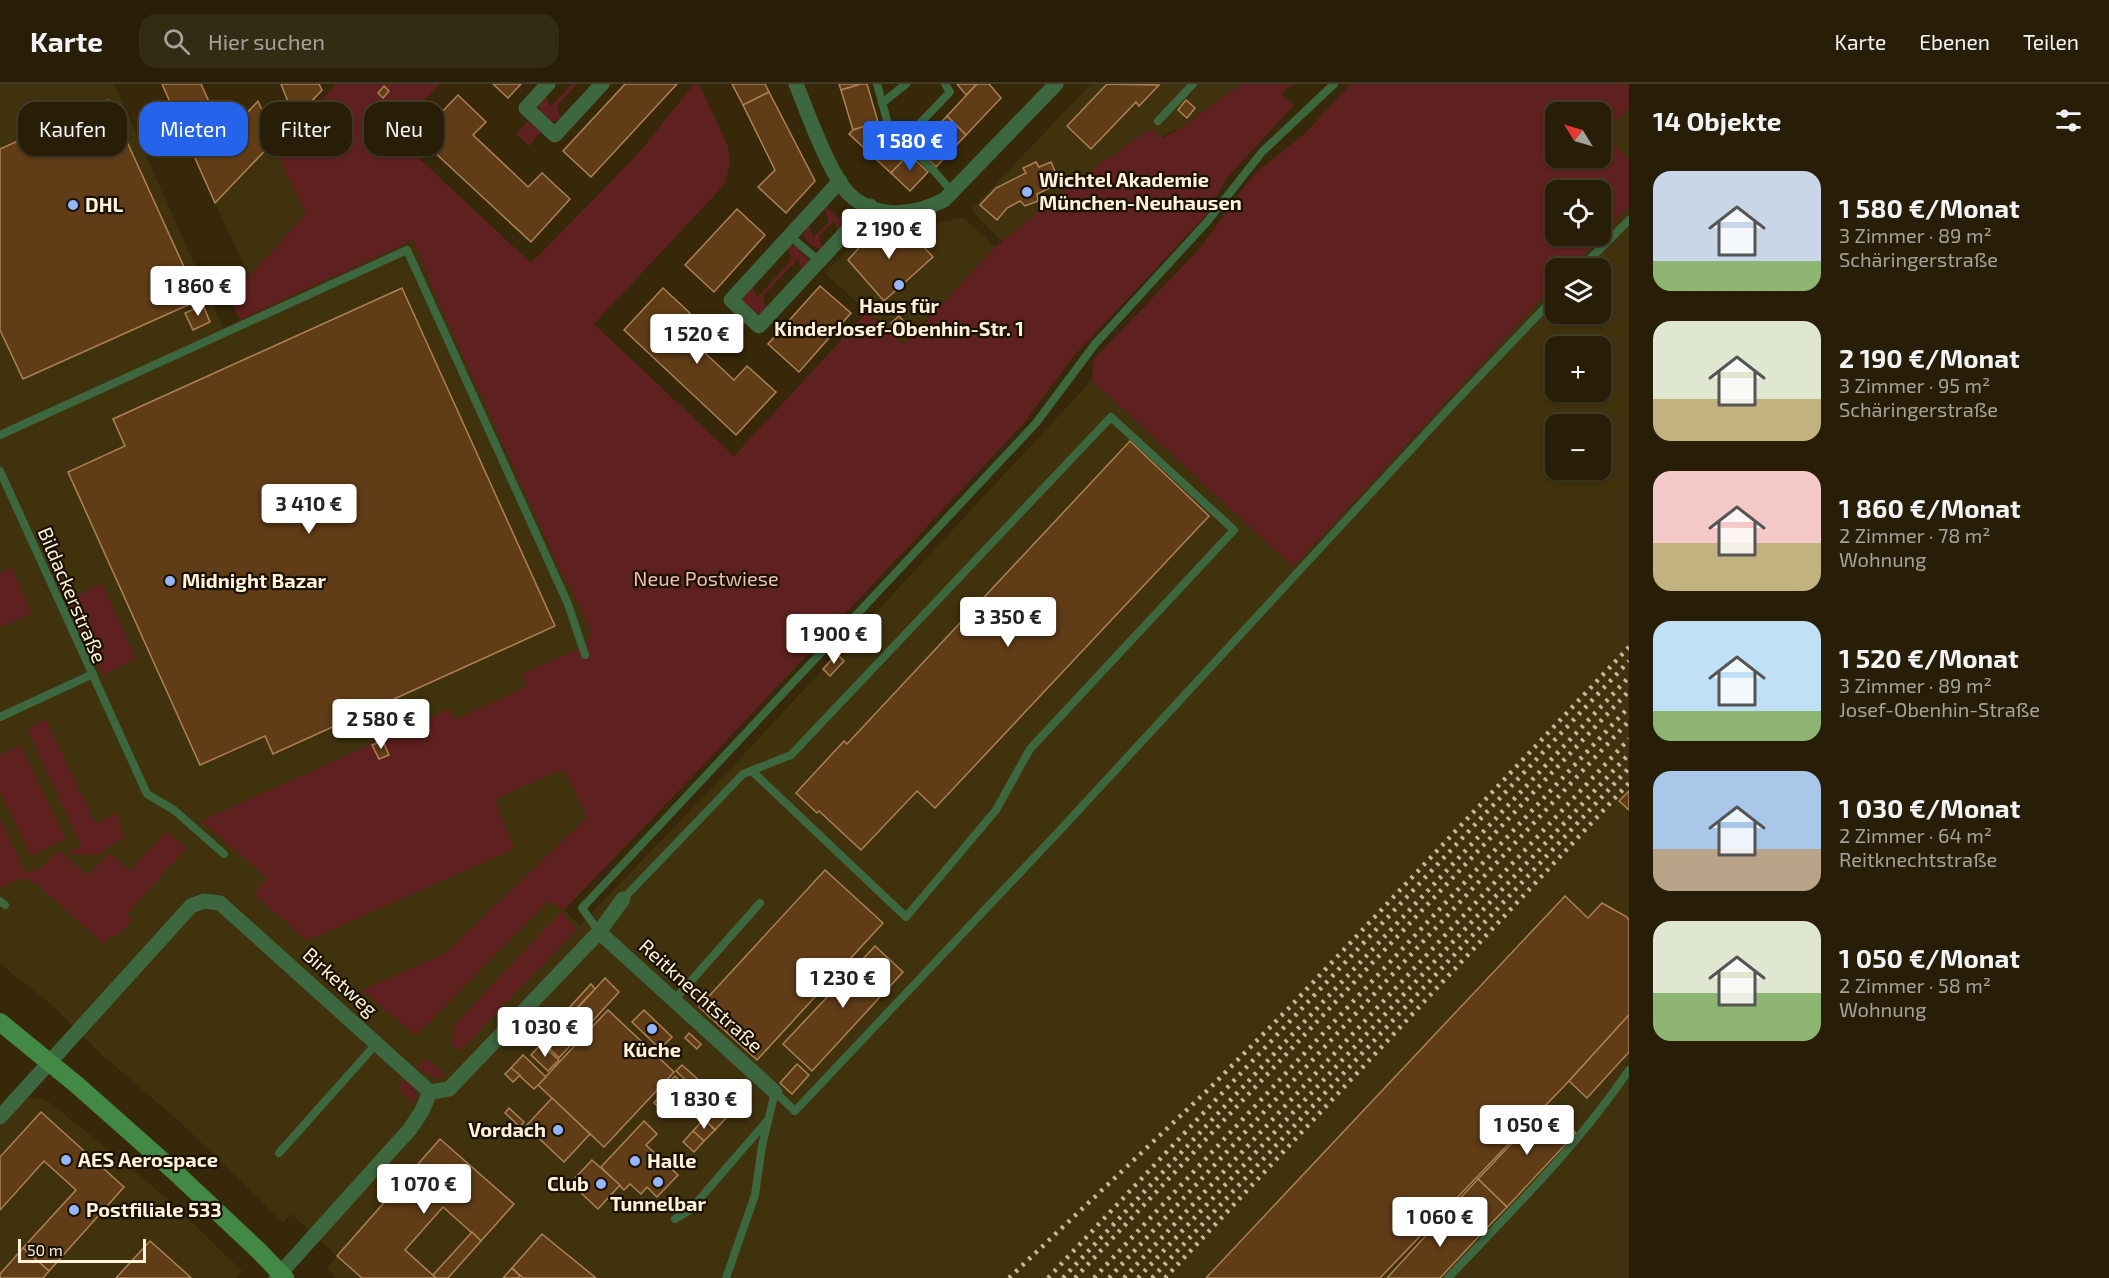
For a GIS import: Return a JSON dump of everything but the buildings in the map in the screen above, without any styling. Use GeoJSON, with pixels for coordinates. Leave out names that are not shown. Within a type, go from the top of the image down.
{"type":"FeatureCollection","features":[{"type":"Feature","properties":{"kind":"main road"},"geometry":{"type":"LineString","coordinates":[[0,1022],[50,1062],[174,1171],[285,1278]]}},
{"type":"Feature","properties":{"kind":"street"},"geometry":{"type":"LineString","coordinates":[[548,84],[526,108],[555,135],[602,84]]}},
{"type":"Feature","properties":{"kind":"street"},"geometry":{"type":"LineString","coordinates":[[796,84],[840,182],[848,193],[884,212],[898,214],[930,208],[953,193],[1056,84]]}},
{"type":"Feature","properties":{"kind":"street"},"geometry":{"type":"LineString","coordinates":[[840,182],[730,300],[759,326],[870,206]]}},
{"type":"Feature","properties":{"kind":"street"},"geometry":{"type":"LineString","coordinates":[[276,1278],[410,1129],[422,1111],[430,1092],[449,1089],[598,932],[623,899]]}},
{"type":"Feature","properties":{"kind":"street","name":"Birketweg"},"geometry":{"type":"LineString","coordinates":[[0,1117],[191,906],[204,901],[220,903],[430,1092]]}},
{"type":"Feature","properties":{"kind":"street","name":"Reitknechtstraße"},"geometry":{"type":"LineString","coordinates":[[598,932],[675,999],[775,1092]]}},
{"type":"Feature","properties":{"kind":"lane"},"geometry":{"type":"LineString","coordinates":[[878,84],[888,124],[953,193]]}},
{"type":"Feature","properties":{"kind":"lane"},"geometry":{"type":"LineString","coordinates":[[882,103],[906,84]]}},
{"type":"Feature","properties":{"kind":"lane"},"geometry":{"type":"LineString","coordinates":[[903,141],[950,92],[945,84]]}},
{"type":"Feature","properties":{"kind":"lane"},"geometry":{"type":"LineString","coordinates":[[1158,121],[1193,84]]}},
{"type":"Feature","properties":{"kind":"lane"},"geometry":{"type":"LineString","coordinates":[[598,932],[582,908],[1036,423],[1095,344],[1206,223],[1262,152],[1334,84]]}},
{"type":"Feature","properties":{"kind":"lane"},"geometry":{"type":"LineString","coordinates":[[1591,258],[1629,220]]}},
{"type":"Feature","properties":{"kind":"lane"},"geometry":{"type":"LineString","coordinates":[[790,236],[819,261]]}},
{"type":"Feature","properties":{"kind":"lane"},"geometry":{"type":"LineString","coordinates":[[0,435],[407,250],[568,604],[585,655]]}},
{"type":"Feature","properties":{"kind":"lane"},"geometry":{"type":"LineString","coordinates":[[726,1278],[755,1195],[767,1121],[775,1092],[795,1111],[1063,827],[1545,308]]}},
{"type":"Feature","properties":{"kind":"lane"},"geometry":{"type":"LineString","coordinates":[[623,899],[743,774],[791,755],[1111,417],[1234,531],[1030,749],[996,810],[906,917],[752,771]]}},
{"type":"Feature","properties":{"kind":"lane","name":"Bildackerstraße"},"geometry":{"type":"LineString","coordinates":[[0,471],[93,674],[0,717]]}},
{"type":"Feature","properties":{"kind":"lane"},"geometry":{"type":"LineString","coordinates":[[93,674],[147,794],[174,810],[224,854]]}},
{"type":"Feature","properties":{"kind":"lane"},"geometry":{"type":"LineString","coordinates":[[675,999],[760,903]]}},
{"type":"Feature","properties":{"kind":"lane"},"geometry":{"type":"LineString","coordinates":[[279,1153],[377,1043]]}},
{"type":"Feature","properties":{"kind":"lane"},"geometry":{"type":"LineString","coordinates":[[1448,1278],[1590,1124],[1629,1070]]}},
{"type":"Feature","properties":{"kind":"lane"},"geometry":{"type":"LineString","coordinates":[[675,1219],[690,1210],[767,1121]]}},
{"type":"Feature","properties":{"kind":"shaded area"},"geometry":{"type":"Polygon","coordinates":[[[0,84],[114,84],[122,102],[18,102],[18,156],[127,156],[127,113],[139,140],[139,156],[146,156],[223,328],[413,240],[596,642],[587,817],[446,953],[362,990],[416,1036],[548,901],[564,910],[580,925],[734,765],[1092,380],[1293,567],[1545,295],[1545,324],[1611,324],[1611,258],[1580,258],[1591,246],[1611,246],[1611,225],[1629,206],[1629,1278],[335,1278],[327,1267],[337,1256],[291,1214],[283,1222],[181,1123],[101,1054],[53,1006],[0,964],[0,84]]]}},
{"type":"Feature","properties":{"kind":"shaded area"},"geometry":{"type":"Polygon","coordinates":[[[1091,84],[1241,84],[1185,125],[1080,179],[1003,242],[971,210],[1091,84]]]}},
{"type":"Feature","properties":{"kind":"shaded area"},"geometry":{"type":"Polygon","coordinates":[[[258,101],[260,106],[260,156],[278,156],[306,214],[249,276],[215,203],[242,174],[234,156],[248,156],[248,112],[258,101]]]}},
{"type":"Feature","properties":{"kind":"shaded area"},"geometry":{"type":"Polygon","coordinates":[[[1629,109],[1629,159],[1611,142],[1611,124],[1629,109]]]}},
{"type":"Feature","properties":{"kind":"shaded area","name":"Haus für KinderJosef-Obenhin-Str. 1"},"geometry":{"type":"Polygon","coordinates":[[[963,217],[995,247],[903,345],[825,273],[869,229],[909,231],[963,217]]]}},
{"type":"Feature","properties":{"kind":"shaded area"},"geometry":{"type":"Polygon","coordinates":[[[27,1097],[45,1099],[124,1162],[175,1206],[242,1271],[236,1278],[0,1278],[0,1127],[27,1097]]]}},
{"type":"Feature","properties":{"kind":"green space","name":"Neue Postwiese"},"geometry":{"type":"Polygon","coordinates":[[[336,84],[439,84],[422,102],[364,102],[364,156],[417,156],[531,263],[637,155],[694,84],[699,84],[728,146],[730,163],[725,184],[594,324],[734,456],[867,312],[904,345],[995,247],[1080,179],[1150,129],[1163,138],[1185,125],[1241,84],[1296,84],[1281,94],[1294,105],[1227,178],[1206,215],[1073,357],[1024,423],[698,771],[564,910],[548,901],[416,1036],[362,990],[446,953],[587,817],[564,769],[495,799],[514,849],[307,941],[254,894],[267,878],[201,821],[447,710],[450,709],[456,719],[527,686],[522,674],[584,647],[592,634],[570,585],[566,583],[429,281],[413,240],[240,320],[229,298],[306,214],[278,156],[352,156],[352,102],[320,102],[336,84]]]}},
{"type":"Feature","properties":{"kind":"green space"},"geometry":{"type":"Polygon","coordinates":[[[572,84],[577,84],[557,106],[561,118],[550,121],[539,109],[539,105],[546,95],[550,107],[572,84]]]}},
{"type":"Feature","properties":{"kind":"green space"},"geometry":{"type":"Polygon","coordinates":[[[1351,84],[1629,84],[1629,109],[1611,124],[1611,102],[1545,102],[1545,168],[1611,168],[1611,142],[1629,159],[1629,206],[1611,225],[1611,180],[1545,180],[1545,246],[1591,246],[1580,258],[1545,258],[1545,295],[1293,567],[1092,380],[1093,360],[1200,248],[1253,175],[1304,134],[1351,84]]]}},
{"type":"Feature","properties":{"kind":"green space"},"geometry":{"type":"Polygon","coordinates":[[[528,121],[541,132],[529,146],[516,134],[528,121]]]}},
{"type":"Feature","properties":{"kind":"green space"},"geometry":{"type":"Polygon","coordinates":[[[826,207],[846,224],[838,233],[834,221],[819,236],[823,250],[811,245],[803,235],[809,225],[813,237],[829,222],[824,209],[826,207]]]}},
{"type":"Feature","properties":{"kind":"green space"},"geometry":{"type":"Polygon","coordinates":[[[794,245],[808,259],[808,264],[802,271],[798,259],[763,296],[766,309],[762,314],[753,313],[742,301],[743,296],[752,285],[757,298],[791,260],[788,247],[794,245]]]}},
{"type":"Feature","properties":{"kind":"green space"},"geometry":{"type":"Polygon","coordinates":[[[732,313],[745,324],[733,338],[720,326],[732,313]]]}},
{"type":"Feature","properties":{"kind":"green space"},"geometry":{"type":"Polygon","coordinates":[[[11,567],[32,613],[2,627],[0,623],[0,573],[11,567]]]}},
{"type":"Feature","properties":{"kind":"green space"},"geometry":{"type":"Polygon","coordinates":[[[102,584],[136,659],[102,675],[68,600],[102,584]]]}},
{"type":"Feature","properties":{"kind":"green space"},"geometry":{"type":"Polygon","coordinates":[[[46,720],[95,823],[117,813],[124,837],[97,855],[68,854],[81,846],[27,728],[46,720]]]}},
{"type":"Feature","properties":{"kind":"green space"},"geometry":{"type":"Polygon","coordinates":[[[20,745],[66,839],[31,856],[0,792],[0,755],[20,745]]]}},
{"type":"Feature","properties":{"kind":"green space"},"geometry":{"type":"Polygon","coordinates":[[[0,818],[25,872],[39,870],[58,850],[88,875],[109,853],[130,871],[166,831],[186,848],[127,914],[132,920],[115,938],[111,935],[103,944],[37,884],[22,878],[0,888],[0,818]]]}},
{"type":"Feature","properties":{"kind":"green space"},"geometry":{"type":"Polygon","coordinates":[[[561,912],[577,929],[460,1051],[452,1044],[454,1025],[561,912]]]}},
{"type":"Feature","properties":{"kind":"green space"},"geometry":{"type":"Polygon","coordinates":[[[427,1059],[446,1076],[433,1077],[417,1066],[427,1059]]]}},
{"type":"Feature","properties":{"kind":"green space"},"geometry":{"type":"Polygon","coordinates":[[[406,1079],[415,1090],[415,1104],[400,1091],[399,1086],[406,1079]]]}},
{"type":"Feature","properties":{"kind":"railway"},"geometry":{"type":"LineString","coordinates":[[1009,1278],[1211,1087],[1288,1009],[1629,647]]}},
{"type":"Feature","properties":{"kind":"railway"},"geometry":{"type":"LineString","coordinates":[[1048,1278],[1629,661]]}},
{"type":"Feature","properties":{"kind":"railway"},"geometry":{"type":"LineString","coordinates":[[1063,1278],[1629,677]]}},
{"type":"Feature","properties":{"kind":"railway"},"geometry":{"type":"LineString","coordinates":[[1075,1278],[1629,691]]}},
{"type":"Feature","properties":{"kind":"railway"},"geometry":{"type":"LineString","coordinates":[[1094,1278],[1629,707]]}},
{"type":"Feature","properties":{"kind":"railway"},"geometry":{"type":"LineString","coordinates":[[1109,1278],[1629,721]]}},
{"type":"Feature","properties":{"kind":"railway"},"geometry":{"type":"LineString","coordinates":[[1124,1278],[1629,739]]}},
{"type":"Feature","properties":{"kind":"railway"},"geometry":{"type":"LineString","coordinates":[[1138,1278],[1629,754]]}},
{"type":"Feature","properties":{"kind":"railway"},"geometry":{"type":"LineString","coordinates":[[1152,1278],[1629,768]]}},
{"type":"Feature","properties":{"kind":"railway"},"geometry":{"type":"LineString","coordinates":[[1165,1278],[1629,783]]}},
{"type":"Feature","properties":{"kind":"place","name":"Wichtel Akademie München-Neuhausen"},"geometry":{"type":"Point","coordinates":[1027,192]}},
{"type":"Feature","properties":{"kind":"place","name":"DHL"},"geometry":{"type":"Point","coordinates":[73,205]}},
{"type":"Feature","properties":{"kind":"place","name":"Haus für KinderJosef-Obenhin-Str. 1"},"geometry":{"type":"Point","coordinates":[899,285]}},
{"type":"Feature","properties":{"kind":"place","name":"Midnight Bazar"},"geometry":{"type":"Point","coordinates":[170,581]}},
{"type":"Feature","properties":{"kind":"place","name":"Küche"},"geometry":{"type":"Point","coordinates":[652,1029]}},
{"type":"Feature","properties":{"kind":"place","name":"Vordach"},"geometry":{"type":"Point","coordinates":[558,1130]}},
{"type":"Feature","properties":{"kind":"place","name":"AES Aerospace"},"geometry":{"type":"Point","coordinates":[66,1160]}},
{"type":"Feature","properties":{"kind":"place","name":"Halle"},"geometry":{"type":"Point","coordinates":[635,1161]}},
{"type":"Feature","properties":{"kind":"place","name":"Tunnelbar"},"geometry":{"type":"Point","coordinates":[658,1182]}},
{"type":"Feature","properties":{"kind":"place","name":"Club"},"geometry":{"type":"Point","coordinates":[601,1184]}},
{"type":"Feature","properties":{"kind":"place","name":"Postfiliale 533"},"geometry":{"type":"Point","coordinates":[74,1210]}}]}
